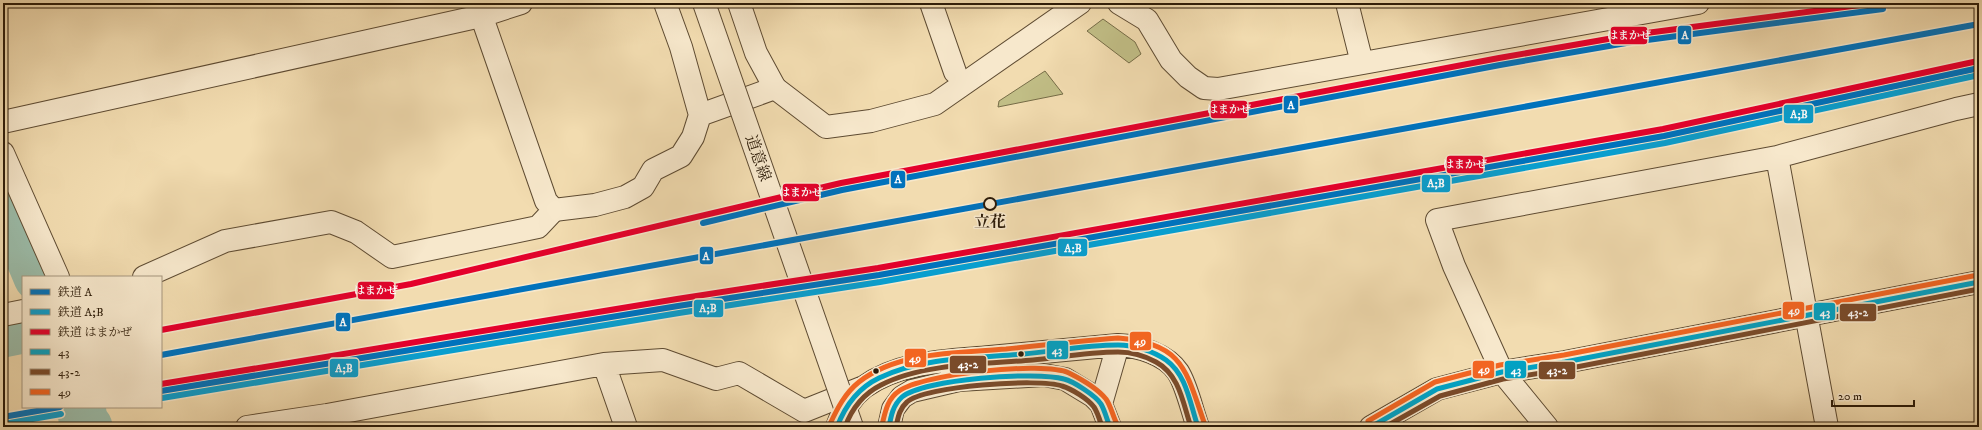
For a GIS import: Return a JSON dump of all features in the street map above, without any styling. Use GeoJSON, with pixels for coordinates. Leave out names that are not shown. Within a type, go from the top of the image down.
{"type":"FeatureCollection","features":[{"type":"Feature","properties":{"kind":"street"},"geometry":{"type":"LineString","coordinates":[[3,122],[479,9],[521,3]]}},
{"type":"Feature","properties":{"kind":"street"},"geometry":{"type":"LineString","coordinates":[[146,276],[225,241],[331,222],[356,232],[392,257],[538,227],[554,210],[595,205],[625,197],[643,187],[653,170],[681,156],[692,137],[700,115],[681,47],[665,3]]}},
{"type":"Feature","properties":{"kind":"street","name":"道意線"},"geometry":{"type":"LineString","coordinates":[[704,3],[852,427]]}},
{"type":"Feature","properties":{"kind":"street"},"geometry":{"type":"LineString","coordinates":[[739,3],[756,53],[775,88],[826,127],[871,121],[935,104],[1080,3]]}},
{"type":"Feature","properties":{"kind":"street"},"geometry":{"type":"LineString","coordinates":[[931,3],[955,72]]}},
{"type":"Feature","properties":{"kind":"street"},"geometry":{"type":"LineString","coordinates":[[1119,3],[1147,20],[1171,60],[1188,77],[1204,88],[1218,89],[1698,3]]}},
{"type":"Feature","properties":{"kind":"street"},"geometry":{"type":"LineString","coordinates":[[1347,3],[1362,62]]}},
{"type":"Feature","properties":{"kind":"street"},"geometry":{"type":"LineString","coordinates":[[479,9],[546,200],[554,210]]}},
{"type":"Feature","properties":{"kind":"street"},"geometry":{"type":"LineString","coordinates":[[700,115],[775,88]]}},
{"type":"Feature","properties":{"kind":"street"},"geometry":{"type":"LineString","coordinates":[[1547,427],[1502,372],[1454,266],[1437,220],[1777,157],[1979,104]]}},
{"type":"Feature","properties":{"kind":"street"},"geometry":{"type":"LineString","coordinates":[[3,153],[58,276]]}},
{"type":"Feature","properties":{"kind":"street"},"geometry":{"type":"LineString","coordinates":[[1777,157],[1827,427]]}},
{"type":"Feature","properties":{"kind":"street"},"geometry":{"type":"LineString","coordinates":[[1371,427],[1374,423],[1437,389],[1502,372],[1565,362],[1979,282]]}},
{"type":"Feature","properties":{"kind":"street"},"geometry":{"type":"LineString","coordinates":[[3,315],[22,311]]}},
{"type":"Feature","properties":{"kind":"street"},"geometry":{"type":"LineString","coordinates":[[1101,404],[1118,346]]}},
{"type":"Feature","properties":{"kind":"street"},"geometry":{"type":"LineString","coordinates":[[247,427],[604,364],[663,360],[716,379],[738,373],[804,411],[864,387],[888,375],[918,365],[1118,346],[1132,346],[1152,353],[1167,361],[1178,372],[1198,427]]}},
{"type":"Feature","properties":{"kind":"street"},"geometry":{"type":"LineString","coordinates":[[604,364],[626,427]]}},
{"type":"Feature","properties":{"kind":"street"},"geometry":{"type":"LineString","coordinates":[[889,427],[893,409],[902,397],[912,391],[959,380],[1044,375],[1056,377],[1087,391],[1101,404],[1110,427]]}},
{"type":"Feature","properties":{"kind":"street"},"geometry":{"type":"LineString","coordinates":[[837,427],[852,399],[864,387]]}},
{"type":"Feature","properties":{"kind":"shaded area"},"geometry":{"type":"Polygon","coordinates":[[[1103,19],[1135,42],[1141,54],[1129,63],[1087,31],[1103,19]]]}},
{"type":"Feature","properties":{"kind":"shaded area"},"geometry":{"type":"Polygon","coordinates":[[[1045,71],[1063,94],[998,107],[999,101],[1045,71]]]}},
{"type":"Feature","properties":{"kind":"waterway"},"geometry":{"type":"LineString","coordinates":[[3,194],[38,276]]}},
{"type":"Feature","properties":{"kind":"waterway"},"geometry":{"type":"LineString","coordinates":[[3,333],[22,329]]}},
{"type":"Feature","properties":{"kind":"waterway"},"geometry":{"type":"LineString","coordinates":[[81,408],[84,425],[88,427]]}},
{"type":"Feature","properties":{"kind":"rail line","name":"はまかぜ"},"geometry":{"type":"LineString","coordinates":[[162,330],[411,284],[841,183],[1499,58],[1631,35],[1875,3]]}},
{"type":"Feature","properties":{"kind":"rail line","name":"A"},"geometry":{"type":"LineString","coordinates":[[703,223],[842,190],[1500,65],[1632,42],[1883,9]]}},
{"type":"Feature","properties":{"kind":"rail line","name":"A"},"geometry":{"type":"LineString","coordinates":[[162,355],[1979,24]]}},
{"type":"Feature","properties":{"kind":"rail line","name":"はまかぜ"},"geometry":{"type":"LineString","coordinates":[[162,384],[677,299],[878,268],[1663,129],[1978,61]]}},
{"type":"Feature","properties":{"kind":"rail line","name":"A"},"geometry":{"type":"LineString","coordinates":[[162,391],[678,306],[879,275],[1664,136],[1979,68]]}},
{"type":"Feature","properties":{"kind":"rail line","name":"A;B"},"geometry":{"type":"LineString","coordinates":[[162,398],[679,313],[880,282],[1665,143],[1979,75]]}},
{"type":"Feature","properties":{"kind":"rail line","name":"A"},"geometry":{"type":"LineString","coordinates":[[3,417],[54,408]]}},
{"type":"Feature","properties":{"kind":"rail line","name":"A;B"},"geometry":{"type":"LineString","coordinates":[[4,424],[61,414]]}},
{"type":"Feature","properties":{"kind":"transit line","name":"49"},"geometry":{"type":"LineString","coordinates":[[1368,421],[1435,382],[1500,365],[1564,355],[1978,275]]}},
{"type":"Feature","properties":{"kind":"transit line","name":"43"},"geometry":{"type":"LineString","coordinates":[[1371,427],[1437,389],[1502,372],[1565,362],[1979,282]]}},
{"type":"Feature","properties":{"kind":"transit line","name":"43-2"},"geometry":{"type":"LineString","coordinates":[[1385,427],[1440,396],[1503,379],[1566,369],[1979,289]]}},
{"type":"Feature","properties":{"kind":"transit line","name":"49"},"geometry":{"type":"LineString","coordinates":[[830,424],[842,402],[854,386],[875,372],[892,364],[930,355],[1118,338],[1140,341],[1157,346],[1170,353],[1187,375],[1205,425]]}},
{"type":"Feature","properties":{"kind":"transit line","name":"43"},"geometry":{"type":"LineString","coordinates":[[837,427],[848,405],[859,392],[871,382],[896,371],[932,362],[1118,345],[1137,347],[1149,351],[1166,360],[1173,366],[1187,390],[1198,427]]}},
{"type":"Feature","properties":{"kind":"transit line","name":"43-2"},"geometry":{"type":"LineString","coordinates":[[845,427],[859,402],[869,393],[881,385],[916,372],[935,368],[1118,352],[1143,356],[1156,362],[1170,374],[1180,391],[1191,427]]}},
{"type":"Feature","properties":{"kind":"transit line","name":"49"},"geometry":{"type":"LineString","coordinates":[[882,425],[889,402],[899,391],[912,385],[932,379],[983,371],[1035,368],[1069,373],[1089,384],[1106,399],[1117,424]]}},
{"type":"Feature","properties":{"kind":"transit line","name":"43"},"geometry":{"type":"LineString","coordinates":[[889,427],[896,404],[902,397],[914,391],[932,385],[955,381],[1006,376],[1050,377],[1064,379],[1073,383],[1084,389],[1101,404],[1110,427]]}},
{"type":"Feature","properties":{"kind":"transit line","name":"43-2"},"geometry":{"type":"LineString","coordinates":[[896,427],[902,408],[907,402],[918,396],[957,388],[1007,383],[1049,384],[1070,389],[1094,407],[1102,427]]}},
{"type":"Feature","properties":{"kind":"place","name":"立花"},"geometry":{"type":"Point","coordinates":[990,204]}}]}
